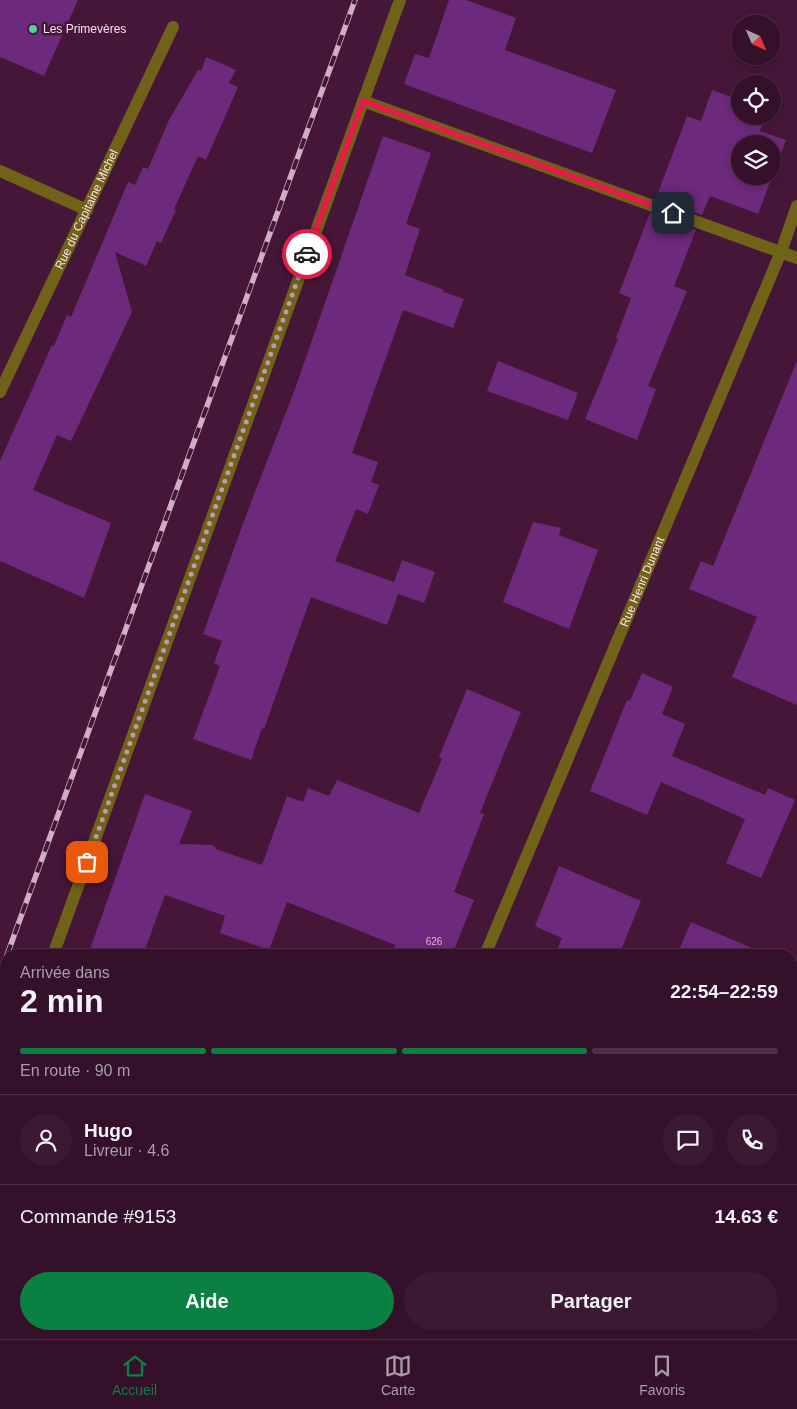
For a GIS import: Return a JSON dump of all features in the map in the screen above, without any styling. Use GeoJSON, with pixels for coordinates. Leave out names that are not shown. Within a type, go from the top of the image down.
{"type":"FeatureCollection","features":[{"type":"Feature","properties":{"kind":"street"},"geometry":{"type":"LineString","coordinates":[[55,949],[400,0]]}},
{"type":"Feature","properties":{"kind":"street","name":"Rue du Capitaine Michel"},"geometry":{"type":"LineString","coordinates":[[0,392],[173,27]]}},
{"type":"Feature","properties":{"kind":"street"},"geometry":{"type":"LineString","coordinates":[[363,101],[797,258]]}},
{"type":"Feature","properties":{"kind":"street"},"geometry":{"type":"LineString","coordinates":[[0,170],[87,210]]}},
{"type":"Feature","properties":{"kind":"street","name":"Rue Henri Dunant"},"geometry":{"type":"LineString","coordinates":[[489,949],[780,252],[797,206]]}},
{"type":"Feature","properties":{"kind":"building","name":"Les Primevères"},"geometry":{"type":"Polygon","coordinates":[[[0,0],[78,0],[44,76],[0,57],[0,0]]]}},
{"type":"Feature","properties":{"kind":"building"},"geometry":{"type":"Polygon","coordinates":[[[449,0],[466,0],[516,18],[505,50],[616,90],[592,153],[404,84],[415,54],[429,58],[449,0]]]}},
{"type":"Feature","properties":{"kind":"building"},"geometry":{"type":"Polygon","coordinates":[[[206,57],[236,70],[229,83],[238,87],[206,160],[198,156],[161,243],[157,241],[146,266],[115,252],[132,312],[71,441],[57,435],[33,490],[111,523],[84,598],[0,561],[0,461],[52,345],[54,346],[67,315],[71,317],[128,182],[135,185],[143,167],[148,169],[169,120],[198,70],[201,71],[206,57]]]}},
{"type":"Feature","properties":{"kind":"building"},"geometry":{"type":"Polygon","coordinates":[[[712,90],[731,97],[731,125],[762,125],[760,131],[772,135],[731,135],[731,185],[769,185],[758,214],[710,196],[702,215],[656,198],[687,116],[701,121],[712,90]]]}},
{"type":"Feature","properties":{"kind":"building"},"geometry":{"type":"Polygon","coordinates":[[[383,136],[431,153],[406,224],[420,229],[405,275],[464,299],[453,328],[403,310],[352,453],[378,462],[371,482],[379,485],[368,514],[356,509],[335,561],[394,582],[402,560],[435,572],[424,603],[398,594],[387,625],[311,597],[251,760],[193,739],[220,666],[214,663],[222,641],[203,634],[295,389],[383,136]]]}},
{"type":"Feature","properties":{"kind":"building"},"geometry":{"type":"Polygon","coordinates":[[[781,138],[786,140],[781,153],[781,138]]]}},
{"type":"Feature","properties":{"kind":"building"},"geometry":{"type":"Polygon","coordinates":[[[650,213],[696,230],[674,286],[687,291],[648,386],[656,389],[637,440],[585,419],[618,339],[616,338],[631,298],[619,293],[650,213]]]}},
{"type":"Feature","properties":{"kind":"building"},"geometry":{"type":"Polygon","coordinates":[[[498,361],[578,393],[568,420],[487,391],[498,361]]]}},
{"type":"Feature","properties":{"kind":"building"},"geometry":{"type":"Polygon","coordinates":[[[796,363],[797,705],[732,677],[757,617],[689,589],[701,561],[713,566],[796,363]]]}},
{"type":"Feature","properties":{"kind":"building"},"geometry":{"type":"Polygon","coordinates":[[[533,522],[561,528],[559,535],[598,550],[569,629],[503,602],[533,522]]]}},
{"type":"Feature","properties":{"kind":"building"},"geometry":{"type":"Polygon","coordinates":[[[642,673],[673,687],[662,714],[685,724],[672,756],[765,795],[768,788],[795,800],[761,878],[726,863],[745,819],[661,782],[647,815],[590,791],[627,700],[630,701],[642,673]]]}},
{"type":"Feature","properties":{"kind":"building"},"geometry":{"type":"Polygon","coordinates":[[[467,689],[521,712],[480,813],[484,814],[454,892],[474,900],[454,949],[393,949],[395,945],[287,902],[269,949],[266,949],[220,933],[225,916],[165,895],[145,949],[90,949],[145,794],[192,811],[179,844],[213,845],[216,849],[262,865],[287,796],[303,802],[308,788],[329,796],[337,780],[419,813],[442,759],[439,757],[467,689]]]}},
{"type":"Feature","properties":{"kind":"building"},"geometry":{"type":"Polygon","coordinates":[[[559,866],[641,901],[621,949],[557,949],[562,938],[535,926],[559,866]]]}},
{"type":"Feature","properties":{"kind":"building"},"geometry":{"type":"Polygon","coordinates":[[[691,922],[754,949],[680,949],[691,922]]]}},
{"type":"Feature","properties":{"kind":"railway"},"geometry":{"type":"LineString","coordinates":[[9,949],[355,0]]}},
{"type":"Feature","properties":{"kind":"way so far"},"geometry":{"type":"LineString","coordinates":[[87,862],[307,254]]}},
{"type":"Feature","properties":{"kind":"place","name":"Les Primevères"},"geometry":{"type":"Point","coordinates":[33,29]}},
{"type":"Feature","properties":{"kind":"route"},"geometry":{"type":"LineString","coordinates":[[307,254],[363,101],[673,213]]}}]}
